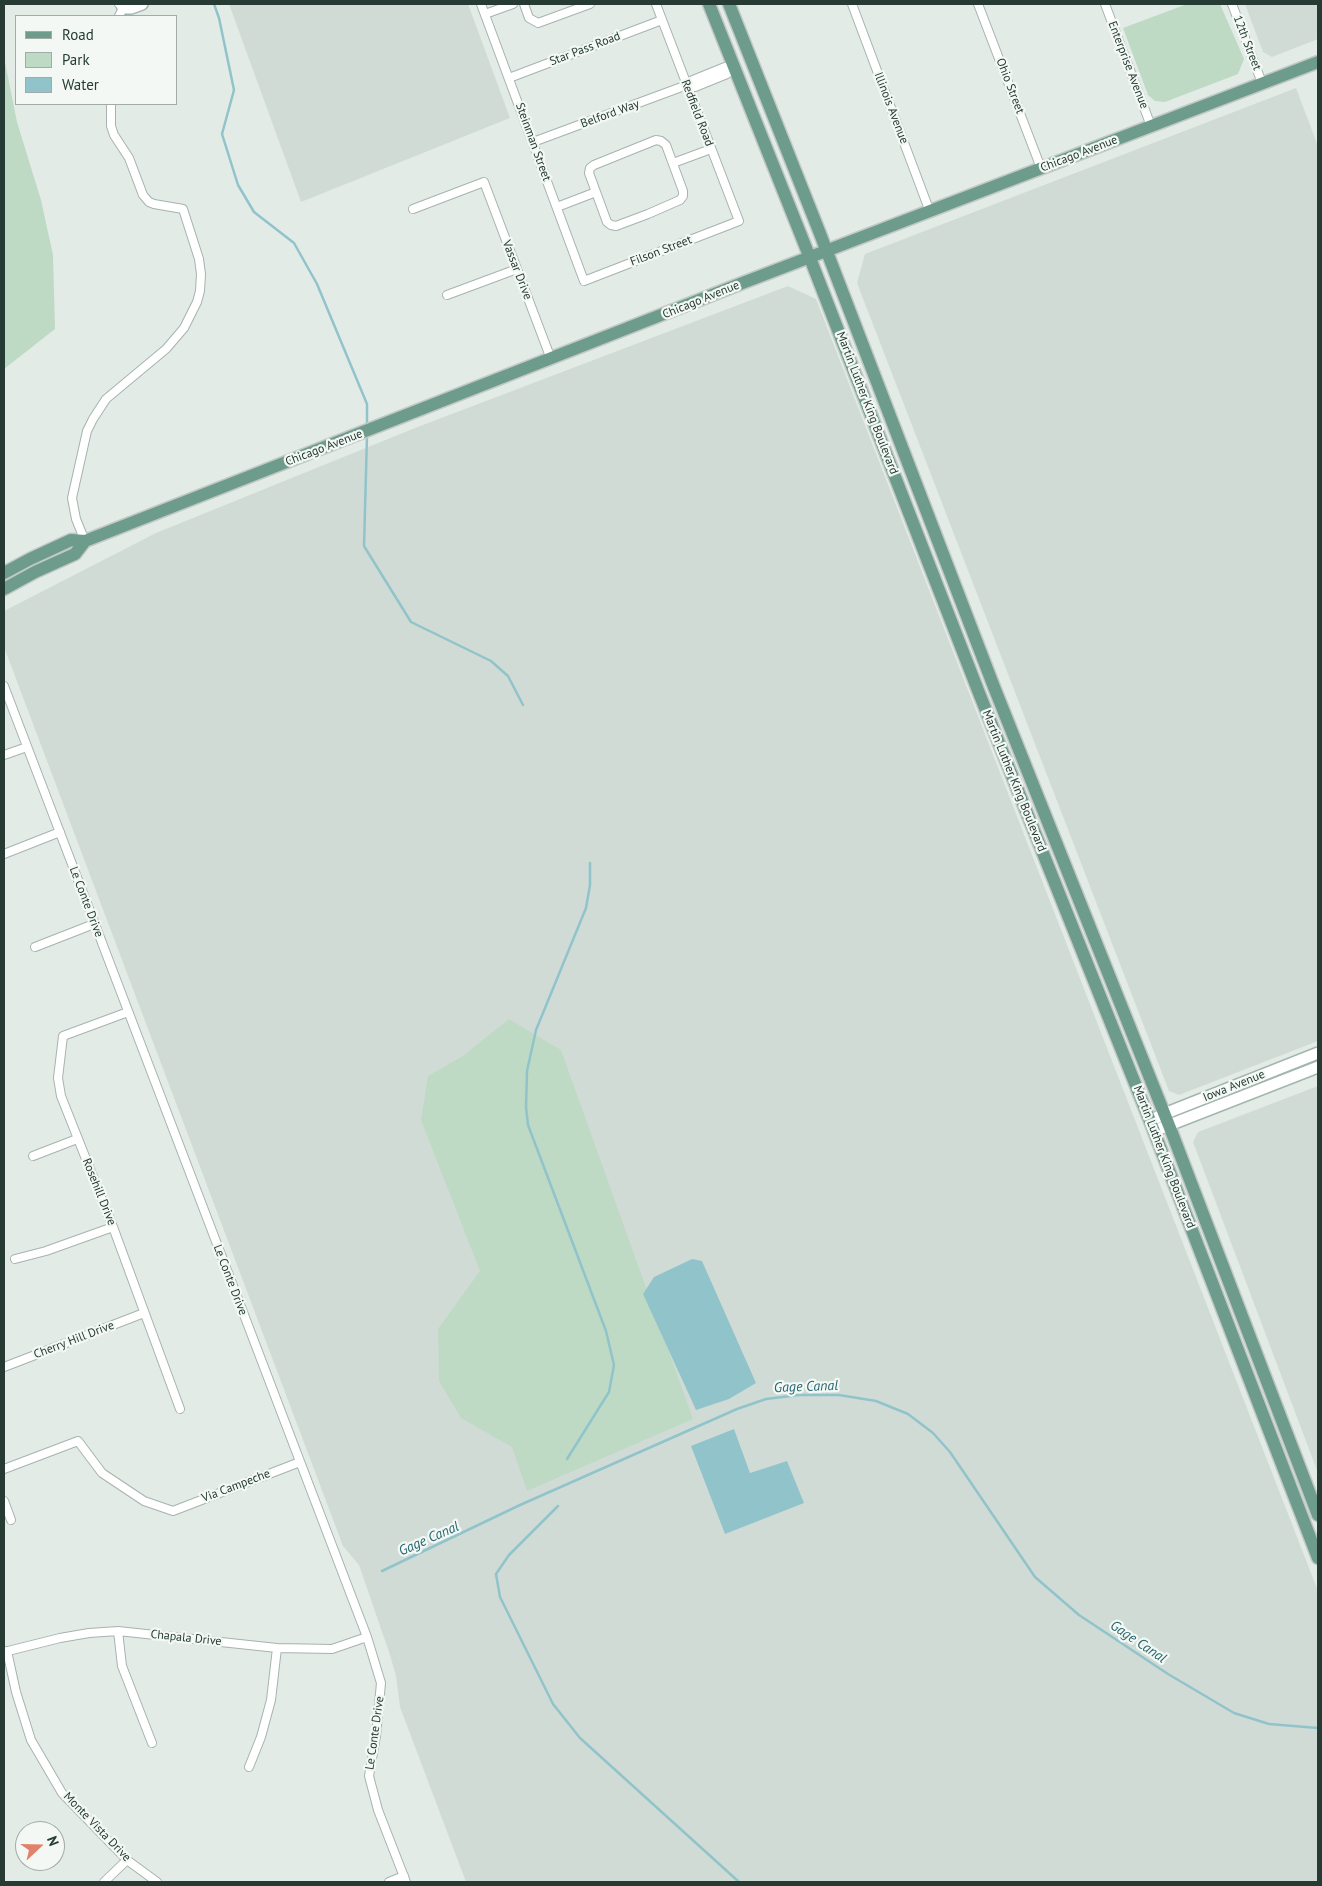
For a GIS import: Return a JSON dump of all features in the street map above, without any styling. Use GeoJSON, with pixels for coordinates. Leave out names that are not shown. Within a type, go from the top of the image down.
{"type":"FeatureCollection","features":[{"type":"Feature","properties":{"kind":"main road","name":"Martin Luther King Boulevard"},"geometry":{"type":"LineString","coordinates":[[709,4],[979,693],[1152,1126],[1318,1558]]}},
{"type":"Feature","properties":{"kind":"main road","name":"Martin Luther King Boulevard"},"geometry":{"type":"LineString","coordinates":[[729,4],[994,687],[1166,1119],[1318,1515]]}},
{"type":"Feature","properties":{"kind":"main road","name":"Chicago Avenue"},"geometry":{"type":"LineString","coordinates":[[4,589],[35,572],[75,554],[85,542],[1041,168],[1318,62]]}},
{"type":"Feature","properties":{"kind":"main road","name":"Chicago Avenue"},"geometry":{"type":"LineString","coordinates":[[6,574],[71,540],[85,542]]}},
{"type":"Feature","properties":{"kind":"street"},"geometry":{"type":"LineString","coordinates":[[120,9],[142,4]]}},
{"type":"Feature","properties":{"kind":"street","name":"Steinman Street"},"geometry":{"type":"LineString","coordinates":[[481,4],[584,281]]}},
{"type":"Feature","properties":{"kind":"street"},"geometry":{"type":"LineString","coordinates":[[485,14],[513,4]]}},
{"type":"Feature","properties":{"kind":"street"},"geometry":{"type":"LineString","coordinates":[[524,4],[529,18],[538,22],[590,4]]}},
{"type":"Feature","properties":{"kind":"street","name":"Redfield Road"},"geometry":{"type":"LineString","coordinates":[[656,4],[739,221]]}},
{"type":"Feature","properties":{"kind":"street","name":"Illinois Avenue"},"geometry":{"type":"LineString","coordinates":[[852,4],[930,212]]}},
{"type":"Feature","properties":{"kind":"street","name":"Ohio Street"},"geometry":{"type":"LineString","coordinates":[[978,4],[1041,168]]}},
{"type":"Feature","properties":{"kind":"street","name":"Enterprise Avenue"},"geometry":{"type":"LineString","coordinates":[[1105,4],[1151,126]]}},
{"type":"Feature","properties":{"kind":"street","name":"12th Street"},"geometry":{"type":"LineString","coordinates":[[1232,4],[1262,83]]}},
{"type":"Feature","properties":{"kind":"street","name":"Star Pass Road"},"geometry":{"type":"LineString","coordinates":[[509,78],[662,20]]}},
{"type":"Feature","properties":{"kind":"street","name":"Belford Way"},"geometry":{"type":"LineString","coordinates":[[533,142],[687,85],[693,80],[725,67],[734,68]]}},
{"type":"Feature","properties":{"kind":"street"},"geometry":{"type":"LineString","coordinates":[[85,542],[76,519],[72,498],[87,431],[106,399],[176,340],[197,302],[200,283],[200,259],[183,209],[154,204],[149,202],[143,195],[129,158],[114,135],[111,126],[111,105]]}},
{"type":"Feature","properties":{"kind":"street"},"geometry":{"type":"LineString","coordinates":[[656,140],[661,140],[666,145],[673,163],[683,191],[683,196],[680,200],[616,226],[607,222],[589,173],[590,168],[656,140]]}},
{"type":"Feature","properties":{"kind":"street"},"geometry":{"type":"LineString","coordinates":[[673,163],[711,148]]}},
{"type":"Feature","properties":{"kind":"street","name":"Vassar Drive"},"geometry":{"type":"LineString","coordinates":[[412,209],[484,182],[551,359]]}},
{"type":"Feature","properties":{"kind":"street"},"geometry":{"type":"LineString","coordinates":[[557,207],[596,192]]}},
{"type":"Feature","properties":{"kind":"street","name":"Filson Street"},"geometry":{"type":"LineString","coordinates":[[584,281],[739,221]]}},
{"type":"Feature","properties":{"kind":"street"},"geometry":{"type":"LineString","coordinates":[[447,295],[517,269]]}},
{"type":"Feature","properties":{"kind":"street","name":"Le Conte Drive"},"geometry":{"type":"LineString","coordinates":[[4,686],[6,696],[60,832],[368,1638],[381,1683],[376,1736],[369,1776],[378,1810],[405,1879]]}},
{"type":"Feature","properties":{"kind":"street"},"geometry":{"type":"LineString","coordinates":[[4,755],[27,747]]}},
{"type":"Feature","properties":{"kind":"street"},"geometry":{"type":"LineString","coordinates":[[4,854],[60,832]]}},
{"type":"Feature","properties":{"kind":"street"},"geometry":{"type":"LineString","coordinates":[[35,947],[94,924]]}},
{"type":"Feature","properties":{"kind":"street","name":"Rosehill Drive"},"geometry":{"type":"LineString","coordinates":[[128,1012],[63,1036],[58,1078],[60,1096],[113,1227],[180,1409]]}},
{"type":"Feature","properties":{"kind":"street","name":"Iowa Avenue"},"geometry":{"type":"LineString","coordinates":[[1152,1126],[1318,1053]]}},
{"type":"Feature","properties":{"kind":"street","name":"Iowa Avenue"},"geometry":{"type":"LineString","coordinates":[[1166,1119],[1318,1067]]}},
{"type":"Feature","properties":{"kind":"street"},"geometry":{"type":"LineString","coordinates":[[33,1156],[78,1139]]}},
{"type":"Feature","properties":{"kind":"street"},"geometry":{"type":"LineString","coordinates":[[15,1259],[46,1251],[113,1227]]}},
{"type":"Feature","properties":{"kind":"street","name":"Cherry Hill Drive"},"geometry":{"type":"LineString","coordinates":[[4,1367],[144,1313]]}},
{"type":"Feature","properties":{"kind":"street","name":"Via Campeche"},"geometry":{"type":"LineString","coordinates":[[4,1469],[78,1441],[102,1473],[144,1501],[173,1511],[300,1462]]}},
{"type":"Feature","properties":{"kind":"street"},"geometry":{"type":"LineString","coordinates":[[4,1501],[12,1520]]}},
{"type":"Feature","properties":{"kind":"street"},"geometry":{"type":"LineString","coordinates":[[118,1631],[122,1666],[152,1743]]}},
{"type":"Feature","properties":{"kind":"street","name":"Chapala Drive"},"geometry":{"type":"LineString","coordinates":[[5,1651],[60,1638],[118,1631],[277,1648],[332,1649],[368,1638]]}},
{"type":"Feature","properties":{"kind":"street"},"geometry":{"type":"LineString","coordinates":[[249,1767],[259,1743],[271,1700],[277,1648]]}},
{"type":"Feature","properties":{"kind":"street","name":"Monte Vista Drive"},"geometry":{"type":"LineString","coordinates":[[5,1651],[32,1740],[62,1793],[127,1860],[157,1882]]}},
{"type":"Feature","properties":{"kind":"street"},"geometry":{"type":"LineString","coordinates":[[104,1882],[127,1860]]}},
{"type":"Feature","properties":{"kind":"street"},"geometry":{"type":"LineString","coordinates":[[389,1882],[405,1879]]}},
{"type":"Feature","properties":{"kind":"shaded area"},"geometry":{"type":"Polygon","coordinates":[[[229,4],[468,4],[510,118],[301,202],[229,4]]]}},
{"type":"Feature","properties":{"kind":"shaded area"},"geometry":{"type":"Polygon","coordinates":[[[1245,4],[1318,4],[1318,39],[1272,57],[1263,52],[1245,4]]]}},
{"type":"Feature","properties":{"kind":"shaded area"},"geometry":{"type":"Polygon","coordinates":[[[1296,88],[1318,146],[1318,1041],[1179,1095],[1169,1091],[857,283],[865,254],[1296,88]]]}},
{"type":"Feature","properties":{"kind":"shaded area"},"geometry":{"type":"Polygon","coordinates":[[[788,286],[816,299],[1318,1591],[1318,1882],[466,1882],[400,1707],[396,1676],[390,1655],[359,1565],[343,1546],[4,647],[4,611],[156,533],[415,428],[788,286]]]}},
{"type":"Feature","properties":{"kind":"shaded area"},"geometry":{"type":"Polygon","coordinates":[[[1318,1086],[1318,1473],[1193,1142],[1198,1132],[1318,1086]]]}},
{"type":"Feature","properties":{"kind":"green space"},"geometry":{"type":"Polygon","coordinates":[[[1187,4],[1220,4],[1244,59],[1238,74],[1165,102],[1155,101],[1148,95],[1123,28],[1187,4]]]}},
{"type":"Feature","properties":{"kind":"green space"},"geometry":{"type":"Polygon","coordinates":[[[4,57],[17,122],[41,200],[53,255],[55,329],[4,369],[4,57]]]}},
{"type":"Feature","properties":{"kind":"green space"},"geometry":{"type":"Polygon","coordinates":[[[509,1019],[561,1050],[693,1419],[527,1491],[512,1447],[461,1418],[439,1381],[438,1329],[480,1271],[421,1120],[428,1076],[463,1056],[509,1019]]]}},
{"type":"Feature","properties":{"kind":"water"},"geometry":{"type":"Polygon","coordinates":[[[692,1259],[702,1261],[756,1383],[729,1399],[696,1410],[643,1294],[654,1277],[692,1259]]]}},
{"type":"Feature","properties":{"kind":"water"},"geometry":{"type":"Polygon","coordinates":[[[734,1429],[750,1473],[787,1461],[804,1503],[725,1534],[691,1446],[734,1429]]]}},
{"type":"Feature","properties":{"kind":"waterway"},"geometry":{"type":"LineString","coordinates":[[214,4],[219,18],[234,90],[222,134],[238,185],[254,212],[294,243],[317,284],[367,404],[367,425]]}},
{"type":"Feature","properties":{"kind":"waterway"},"geometry":{"type":"LineString","coordinates":[[367,436],[364,546],[411,622],[491,661],[508,676],[523,705]]}},
{"type":"Feature","properties":{"kind":"waterway"},"geometry":{"type":"LineString","coordinates":[[567,1459],[609,1392],[614,1365],[606,1331],[528,1125],[526,1107],[527,1071],[536,1030],[586,908],[590,885],[590,863]]}},
{"type":"Feature","properties":{"kind":"waterway","name":"Gage Canal"},"geometry":{"type":"LineString","coordinates":[[382,1571],[520,1505],[737,1409],[766,1399],[799,1395],[839,1395],[876,1401],[908,1414],[933,1433],[950,1452],[1035,1577],[1079,1615],[1168,1674],[1234,1713],[1269,1724],[1318,1728]]}},
{"type":"Feature","properties":{"kind":"waterway"},"geometry":{"type":"LineString","coordinates":[[558,1506],[509,1555],[496,1574],[500,1597],[553,1704],[580,1738],[739,1882]]}}]}
